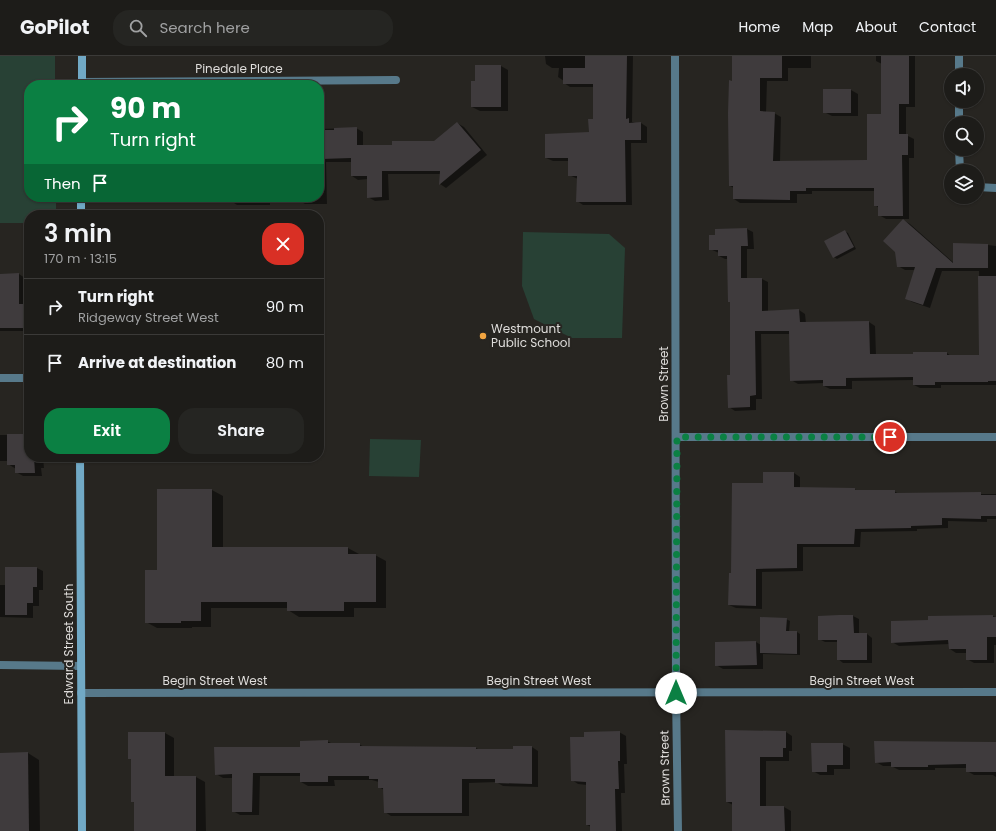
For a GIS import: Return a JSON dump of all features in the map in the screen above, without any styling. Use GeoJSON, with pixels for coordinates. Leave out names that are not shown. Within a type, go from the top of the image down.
{"type":"FeatureCollection","features":[{"type":"Feature","properties":{"kind":"main road"},"geometry":{"type":"LineString","coordinates":[[82,56],[82,80]]}},
{"type":"Feature","properties":{"kind":"main road","name":"Edward Street South"},"geometry":{"type":"LineString","coordinates":[[80,462],[82,831]]}},
{"type":"Feature","properties":{"kind":"street","name":"Brown Street"},"geometry":{"type":"LineString","coordinates":[[675,56],[677,437],[676,693],[678,831]]}},
{"type":"Feature","properties":{"kind":"street"},"geometry":{"type":"LineString","coordinates":[[959,56],[959,68]]}},
{"type":"Feature","properties":{"kind":"street","name":"Pinedale Place"},"geometry":{"type":"LineString","coordinates":[[324,81],[396,80]]}},
{"type":"Feature","properties":{"kind":"street"},"geometry":{"type":"LineString","coordinates":[[984,187],[996,188]]}},
{"type":"Feature","properties":{"kind":"street"},"geometry":{"type":"LineString","coordinates":[[0,378],[24,378]]}},
{"type":"Feature","properties":{"kind":"street"},"geometry":{"type":"LineString","coordinates":[[677,437],[996,437]]}},
{"type":"Feature","properties":{"kind":"street"},"geometry":{"type":"LineString","coordinates":[[0,665],[81,666]]}},
{"type":"Feature","properties":{"kind":"street","name":"Begin Street West"},"geometry":{"type":"LineString","coordinates":[[81,693],[996,692]]}},
{"type":"Feature","properties":{"kind":"green space"},"geometry":{"type":"Polygon","coordinates":[[[0,56],[55,56],[55,80],[24,80],[24,202],[56,202],[56,210],[24,210],[24,223],[0,223],[0,56]]]}},
{"type":"Feature","properties":{"kind":"green space"},"geometry":{"type":"Polygon","coordinates":[[[523,232],[609,234],[625,248],[622,338],[572,338],[534,319],[522,286],[523,232]]]}},
{"type":"Feature","properties":{"kind":"green space"},"geometry":{"type":"Polygon","coordinates":[[[370,439],[421,440],[419,477],[369,476],[370,439]]]}},
{"type":"Feature","properties":{"kind":"building"},"geometry":{"type":"Polygon","coordinates":[[[585,56],[627,56],[626,119],[629,118],[629,123],[641,122],[641,140],[625,140],[626,202],[576,202],[577,176],[568,176],[568,158],[545,158],[545,134],[589,132],[588,119],[593,119],[593,84],[563,84],[563,68],[585,68],[585,56]]]}},
{"type":"Feature","properties":{"kind":"building"},"geometry":{"type":"Polygon","coordinates":[[[732,56],[782,56],[782,78],[760,78],[760,111],[775,112],[773,161],[867,160],[867,114],[881,114],[881,56],[909,56],[909,104],[899,104],[899,134],[908,134],[908,155],[902,155],[903,216],[878,216],[878,206],[874,206],[874,188],[806,188],[806,191],[790,191],[790,200],[733,199],[733,186],[729,186],[728,113],[729,80],[732,81],[732,56]]]}},
{"type":"Feature","properties":{"kind":"building"},"geometry":{"type":"Polygon","coordinates":[[[475,65],[501,65],[501,107],[471,107],[471,81],[475,81],[475,65]]]}},
{"type":"Feature","properties":{"kind":"building"},"geometry":{"type":"Polygon","coordinates":[[[823,89],[851,89],[851,113],[823,113],[823,89]]]}},
{"type":"Feature","properties":{"kind":"building"},"geometry":{"type":"Polygon","coordinates":[[[457,122],[481,150],[439,185],[440,171],[382,171],[382,197],[367,198],[367,176],[351,176],[351,158],[324,159],[324,130],[334,130],[334,128],[357,127],[357,145],[392,145],[392,141],[434,141],[457,122]]]}},
{"type":"Feature","properties":{"kind":"building"},"geometry":{"type":"Polygon","coordinates":[[[903,219],[953,263],[953,243],[988,244],[988,268],[936,268],[923,305],[905,299],[915,267],[897,267],[895,252],[883,241],[903,219]]]}},
{"type":"Feature","properties":{"kind":"building"},"geometry":{"type":"Polygon","coordinates":[[[747,228],[748,246],[741,246],[741,278],[762,278],[762,311],[799,309],[800,322],[869,321],[870,354],[947,352],[947,355],[979,355],[978,276],[996,276],[996,381],[935,382],[935,385],[913,385],[913,377],[846,378],[846,386],[823,386],[823,380],[790,381],[789,331],[755,331],[756,395],[750,396],[750,407],[728,408],[727,375],[730,375],[730,302],[728,302],[727,256],[718,256],[718,250],[709,250],[709,235],[715,235],[715,229],[747,228]]]}},
{"type":"Feature","properties":{"kind":"building"},"geometry":{"type":"Polygon","coordinates":[[[845,230],[854,247],[833,258],[824,241],[845,230]]]}},
{"type":"Feature","properties":{"kind":"building"},"geometry":{"type":"Polygon","coordinates":[[[19,273],[19,304],[24,304],[24,328],[0,328],[0,274],[19,273]]]}},
{"type":"Feature","properties":{"kind":"building"},"geometry":{"type":"Polygon","coordinates":[[[7,434],[24,434],[24,462],[34,462],[35,473],[15,473],[15,465],[7,465],[7,434]]]}},
{"type":"Feature","properties":{"kind":"building"},"geometry":{"type":"Polygon","coordinates":[[[763,472],[794,472],[794,487],[895,490],[895,493],[981,492],[981,495],[996,495],[996,516],[981,516],[981,519],[942,518],[942,525],[911,526],[911,528],[855,529],[854,544],[797,544],[797,568],[756,569],[756,606],[728,605],[729,573],[731,573],[732,483],[763,483],[763,472]]]}},
{"type":"Feature","properties":{"kind":"building"},"geometry":{"type":"Polygon","coordinates":[[[157,489],[212,489],[212,547],[348,547],[348,554],[376,554],[376,602],[344,602],[344,611],[287,611],[287,602],[201,602],[201,621],[181,621],[181,623],[145,623],[145,570],[157,570],[157,489]]]}},
{"type":"Feature","properties":{"kind":"building"},"geometry":{"type":"Polygon","coordinates":[[[5,567],[37,567],[37,587],[33,587],[33,603],[27,603],[27,615],[5,615],[5,567]]]}},
{"type":"Feature","properties":{"kind":"building"},"geometry":{"type":"Polygon","coordinates":[[[853,615],[854,633],[867,633],[867,660],[837,660],[837,640],[818,640],[818,616],[853,615]]]}},
{"type":"Feature","properties":{"kind":"building"},"geometry":{"type":"Polygon","coordinates":[[[993,615],[993,617],[996,617],[996,637],[987,637],[987,660],[966,660],[966,649],[949,649],[948,640],[891,643],[891,621],[928,620],[928,616],[993,615]]]}},
{"type":"Feature","properties":{"kind":"building"},"geometry":{"type":"Polygon","coordinates":[[[760,617],[787,618],[786,631],[797,631],[797,654],[760,653],[760,617]]]}},
{"type":"Feature","properties":{"kind":"building"},"geometry":{"type":"Polygon","coordinates":[[[756,641],[757,665],[715,666],[715,642],[756,641]]]}},
{"type":"Feature","properties":{"kind":"building"},"geometry":{"type":"Polygon","coordinates":[[[725,730],[786,731],[786,748],[783,748],[783,757],[760,757],[760,806],[784,806],[785,831],[732,831],[732,802],[726,802],[725,730]]]}},
{"type":"Feature","properties":{"kind":"building"},"geometry":{"type":"Polygon","coordinates":[[[620,731],[620,761],[618,761],[619,789],[615,789],[616,831],[590,831],[590,825],[586,825],[586,782],[571,781],[570,737],[584,737],[584,732],[620,731]]]}},
{"type":"Feature","properties":{"kind":"building"},"geometry":{"type":"Polygon","coordinates":[[[128,732],[165,732],[165,776],[196,776],[196,831],[134,831],[134,802],[131,802],[131,759],[128,759],[128,732]]]}},
{"type":"Feature","properties":{"kind":"building"},"geometry":{"type":"Polygon","coordinates":[[[328,740],[328,743],[360,743],[360,746],[476,747],[476,749],[513,749],[513,746],[532,746],[532,784],[495,783],[495,779],[462,779],[462,813],[384,813],[383,788],[378,788],[378,779],[369,779],[369,776],[328,776],[328,782],[300,782],[300,773],[253,773],[252,812],[232,812],[232,774],[215,775],[214,747],[300,747],[300,741],[328,740]]]}},
{"type":"Feature","properties":{"kind":"building"},"geometry":{"type":"Polygon","coordinates":[[[874,741],[996,742],[996,772],[966,772],[966,764],[928,765],[928,767],[891,767],[891,762],[875,763],[874,741]]]}},
{"type":"Feature","properties":{"kind":"building"},"geometry":{"type":"Polygon","coordinates":[[[811,743],[843,743],[843,765],[827,765],[827,772],[812,772],[811,743]]]}},
{"type":"Feature","properties":{"kind":"building"},"geometry":{"type":"Polygon","coordinates":[[[28,752],[29,831],[0,831],[0,753],[28,752]]]}},
{"type":"Feature","properties":{"kind":"place","name":"Westmount Public School"},"geometry":{"type":"Point","coordinates":[483,336]}},
{"type":"Feature","properties":{"kind":"route"},"geometry":{"type":"LineString","coordinates":[[676,693],[677,437],[890,437]]}}]}
